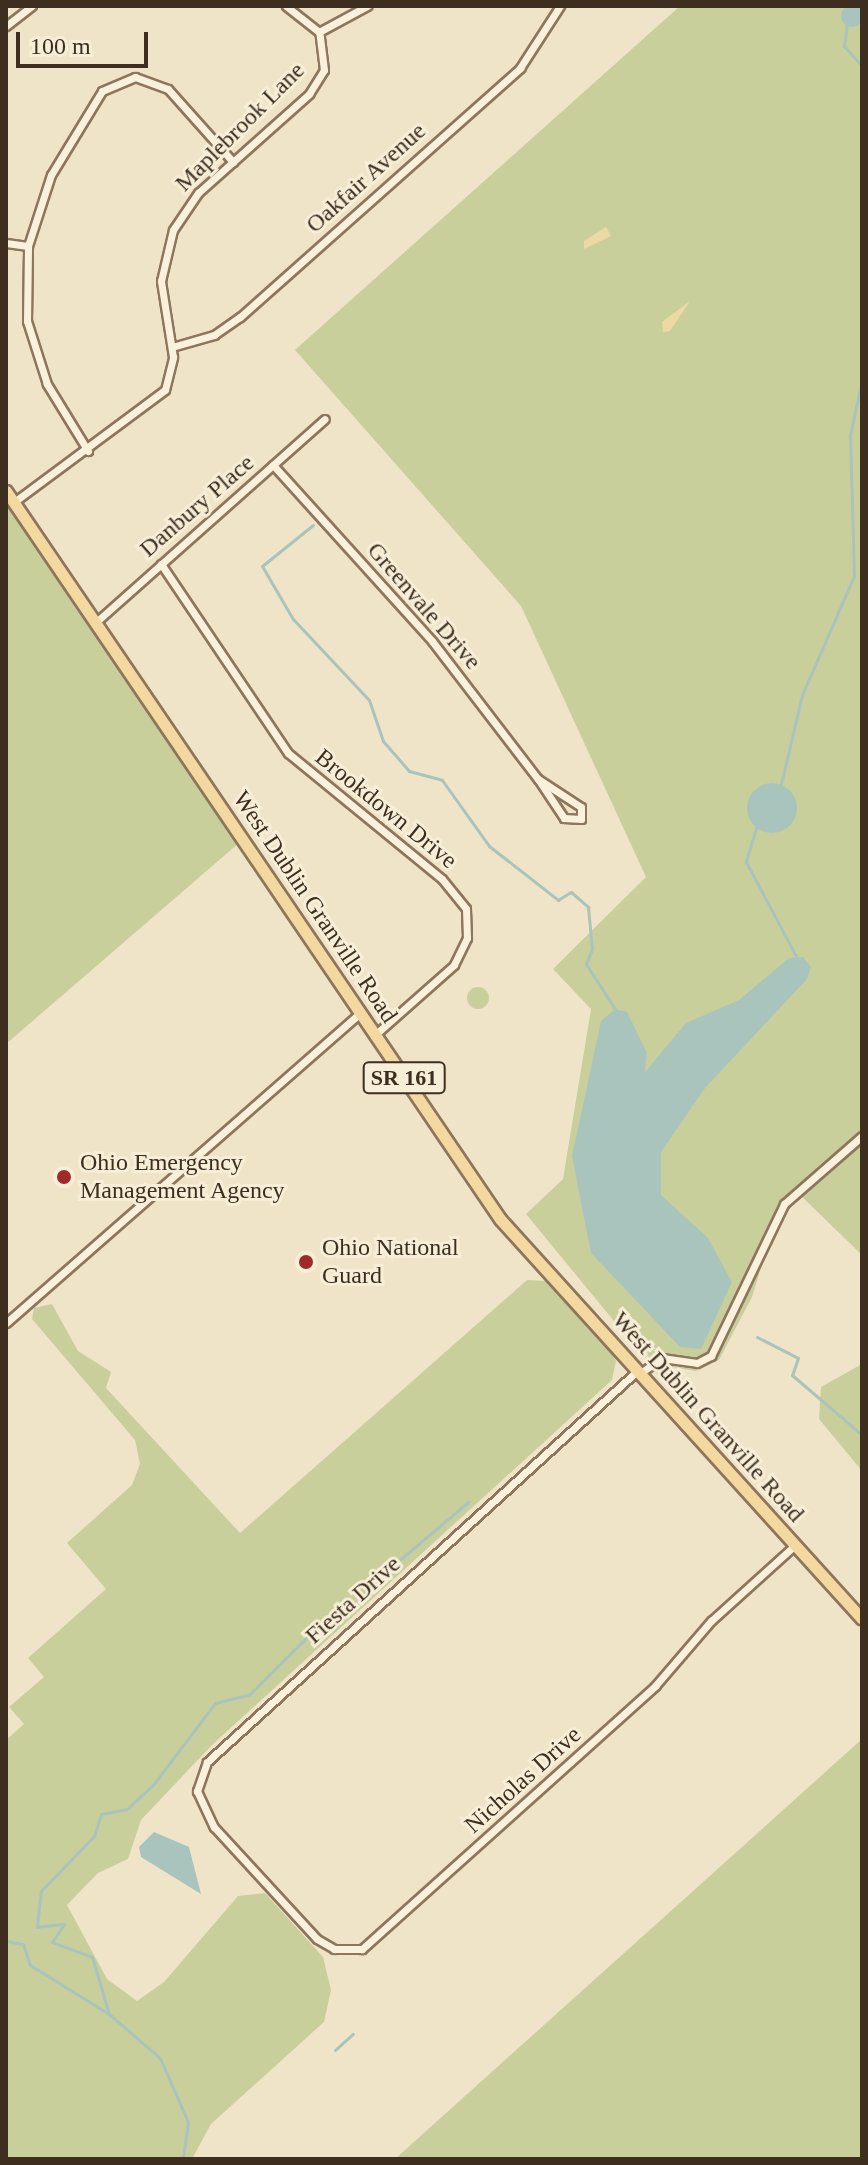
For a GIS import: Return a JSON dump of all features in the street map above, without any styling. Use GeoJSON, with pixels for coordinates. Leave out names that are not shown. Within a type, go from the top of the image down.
{"type":"FeatureCollection","features":[{"type":"Feature","properties":{"kind":"main road","name":"West Dublin Granville Road"},"geometry":{"type":"LineString","coordinates":[[6,491],[500,1219],[862,1619]]}},
{"type":"Feature","properties":{"kind":"street"},"geometry":{"type":"LineString","coordinates":[[6,26],[32,6]]}},
{"type":"Feature","properties":{"kind":"street"},"geometry":{"type":"LineString","coordinates":[[286,6],[319,32],[367,6]]}},
{"type":"Feature","properties":{"kind":"street","name":"Oakfair Avenue"},"geometry":{"type":"LineString","coordinates":[[172,347],[214,335],[248,309],[520,68],[560,6]]}},
{"type":"Feature","properties":{"kind":"street","name":"Maplebrook Lane"},"geometry":{"type":"LineString","coordinates":[[14,502],[159,399],[170,378],[172,347],[161,289],[168,242],[192,201],[317,85],[326,56],[319,32]]}},
{"type":"Feature","properties":{"kind":"street"},"geometry":{"type":"LineString","coordinates":[[88,451],[34,353],[25,299],[28,246],[45,187],[93,104],[111,84],[135,77],[168,89],[233,162]]}},
{"type":"Feature","properties":{"kind":"street"},"geometry":{"type":"LineString","coordinates":[[6,243],[28,246]]}},
{"type":"Feature","properties":{"kind":"street","name":"Danbury Place"},"geometry":{"type":"LineString","coordinates":[[95,623],[325,419]]}},
{"type":"Feature","properties":{"kind":"street","name":"Greenvale Drive"},"geometry":{"type":"LineString","coordinates":[[273,465],[432,641],[538,779],[564,818],[581,819],[581,807],[538,779]]}},
{"type":"Feature","properties":{"kind":"street","name":"Brookdown Drive"},"geometry":{"type":"LineString","coordinates":[[161,564],[288,753],[442,879],[466,909],[467,938],[454,965],[375,1035]]}},
{"type":"Feature","properties":{"kind":"street"},"geometry":{"type":"LineString","coordinates":[[6,1323],[360,1013]]}},
{"type":"Feature","properties":{"kind":"street","name":"Fiesta Drive"},"geometry":{"type":"LineString","coordinates":[[264,1881],[201,1811],[197,1781],[207,1762],[638,1373],[662,1358],[697,1363],[711,1356],[784,1204],[862,1136]]}},
{"type":"Feature","properties":{"kind":"street","name":"Nicholas Drive"},"geometry":{"type":"LineString","coordinates":[[264,1881],[326,1944],[348,1951],[372,1944],[655,1686],[711,1621],[795,1545]]}},
{"type":"Feature","properties":{"kind":"green space"},"geometry":{"type":"Polygon","coordinates":[[[680,6],[862,6],[862,1255],[799,1194],[769,1241],[752,1297],[719,1360],[696,1371],[673,1367],[664,1382],[526,1214],[563,1179],[591,1009],[553,969],[646,877],[521,606],[295,350],[680,6]]]}},
{"type":"Feature","properties":{"kind":"green space"},"geometry":{"type":"Polygon","coordinates":[[[6,503],[239,843],[6,1044],[6,503]]]}},
{"type":"Feature","properties":{"kind":"green space"},"geometry":{"type":"Polygon","coordinates":[[[474,987],[482,987],[489,998],[482,1009],[474,1009],[467,1002],[467,994],[474,987]]]}},
{"type":"Feature","properties":{"kind":"green space"},"geometry":{"type":"Polygon","coordinates":[[[527,1280],[547,1281],[608,1347],[616,1361],[612,1380],[212,1745],[141,1820],[128,1859],[98,1873],[67,1905],[107,1979],[137,2001],[164,1982],[238,1896],[265,1893],[323,1957],[331,1990],[324,2022],[211,2124],[192,2159],[6,2159],[6,1740],[24,1724],[9,1707],[44,1677],[28,1658],[106,1589],[67,1543],[132,1485],[140,1464],[135,1440],[32,1319],[34,1308],[52,1304],[78,1351],[111,1372],[106,1388],[240,1533],[527,1280]]]}},
{"type":"Feature","properties":{"kind":"green space"},"geometry":{"type":"Polygon","coordinates":[[[862,1364],[862,1471],[819,1419],[821,1387],[862,1364]]]}},
{"type":"Feature","properties":{"kind":"green space"},"geometry":{"type":"Polygon","coordinates":[[[862,1739],[862,2159],[395,2159],[862,1739]]]}},
{"type":"Feature","properties":{"kind":"sand"},"geometry":{"type":"Polygon","coordinates":[[[606,227],[611,236],[584,249],[584,241],[606,227]]]}},
{"type":"Feature","properties":{"kind":"sand"},"geometry":{"type":"Polygon","coordinates":[[[690,301],[670,331],[663,332],[662,322],[690,301]]]}},
{"type":"Feature","properties":{"kind":"water"},"geometry":{"type":"Polygon","coordinates":[[[852,5],[860,8],[863,16],[860,24],[852,27],[844,24],[841,16],[844,8],[852,5]]]}},
{"type":"Feature","properties":{"kind":"water"},"geometry":{"type":"Polygon","coordinates":[[[772,783],[790,790],[797,808],[790,826],[772,833],[754,826],[747,808],[754,790],[772,783]]]}},
{"type":"Feature","properties":{"kind":"water"},"geometry":{"type":"Polygon","coordinates":[[[803,957],[811,967],[807,979],[705,1088],[661,1152],[661,1195],[708,1238],[732,1282],[701,1349],[680,1347],[591,1253],[572,1156],[601,1021],[615,1009],[627,1012],[647,1053],[645,1072],[686,1023],[739,1000],[789,958],[803,957]]]}},
{"type":"Feature","properties":{"kind":"water"},"geometry":{"type":"Polygon","coordinates":[[[154,1832],[189,1847],[201,1894],[141,1857],[139,1847],[154,1832]]]}},
{"type":"Feature","properties":{"kind":"waterway"},"geometry":{"type":"LineString","coordinates":[[847,23],[844,46],[862,66]]}},
{"type":"Feature","properties":{"kind":"waterway"},"geometry":{"type":"LineString","coordinates":[[781,784],[802,695],[854,576],[850,435],[862,380]]}},
{"type":"Feature","properties":{"kind":"waterway"},"geometry":{"type":"LineString","coordinates":[[313,525],[262,566],[293,619],[369,700],[383,741],[409,771],[442,780],[489,846],[558,900],[571,892],[588,907],[592,949],[586,964],[615,1009]]}},
{"type":"Feature","properties":{"kind":"waterway"},"geometry":{"type":"LineString","coordinates":[[757,825],[746,862],[796,956]]}},
{"type":"Feature","properties":{"kind":"waterway"},"geometry":{"type":"LineString","coordinates":[[757,1337],[798,1358],[792,1375],[862,1435]]}},
{"type":"Feature","properties":{"kind":"waterway"},"geometry":{"type":"LineString","coordinates":[[109,2014],[92,1957],[52,1942],[64,1924],[37,1927],[41,1891],[94,1836],[101,1814],[127,1809],[153,1785],[215,1703],[250,1694],[310,1634],[334,1629],[376,1580],[468,1502]]}},
{"type":"Feature","properties":{"kind":"waterway"},"geometry":{"type":"LineString","coordinates":[[6,1941],[23,1944],[30,1965],[109,2014],[160,2058],[188,2122],[183,2159]]}},
{"type":"Feature","properties":{"kind":"waterway"},"geometry":{"type":"LineString","coordinates":[[335,2050],[353,2034]]}},
{"type":"Feature","properties":{"kind":"place","name":"Ohio Emergency Management Agency"},"geometry":{"type":"Point","coordinates":[64,1177]}},
{"type":"Feature","properties":{"kind":"place","name":"Ohio National Guard"},"geometry":{"type":"Point","coordinates":[306,1262]}}]}
